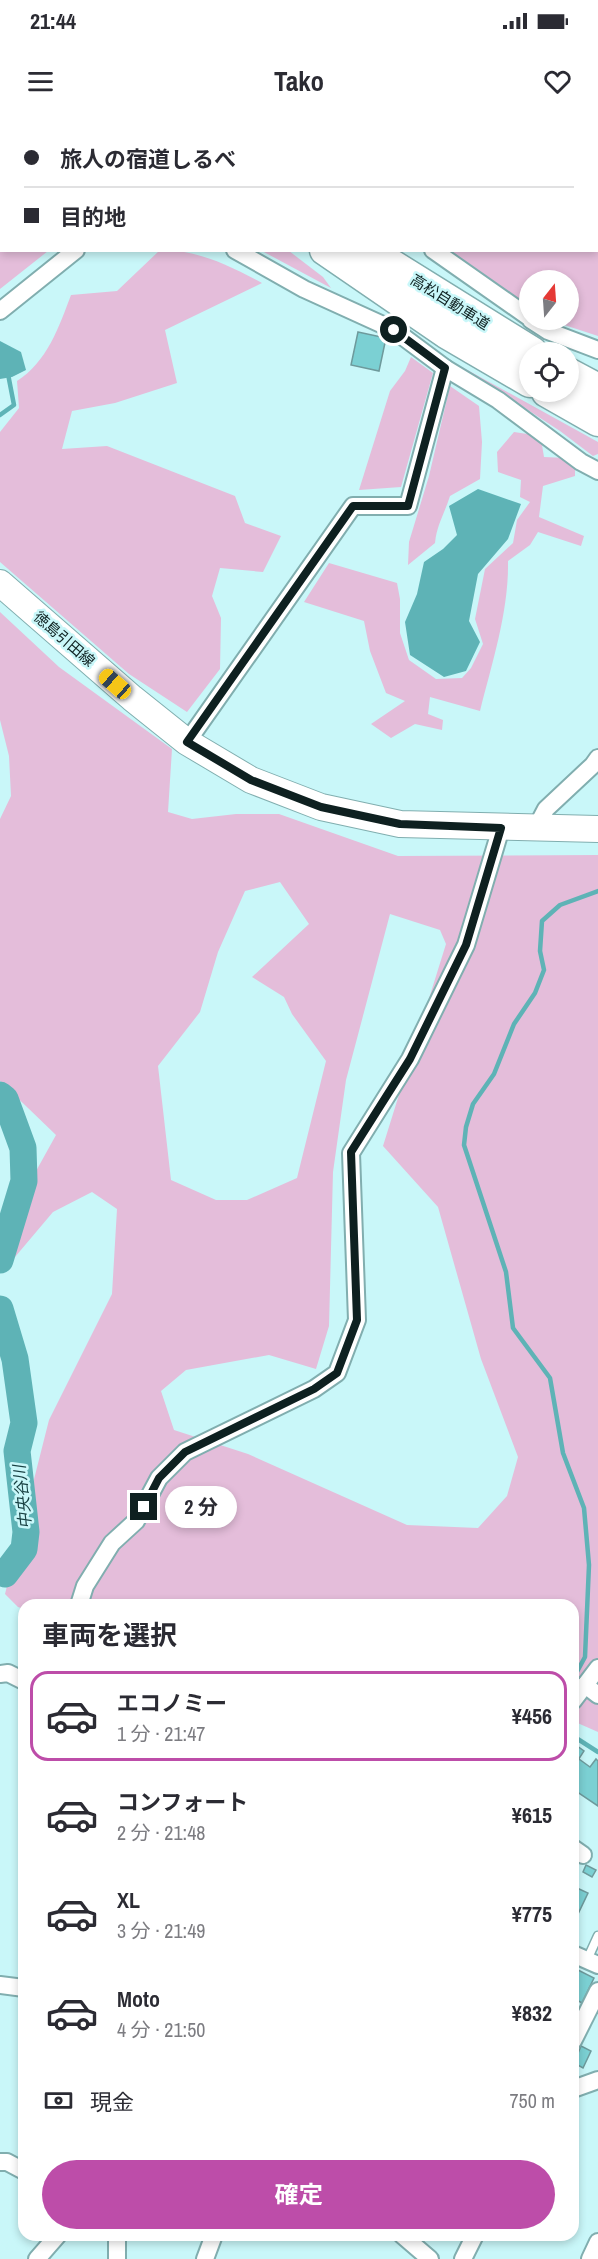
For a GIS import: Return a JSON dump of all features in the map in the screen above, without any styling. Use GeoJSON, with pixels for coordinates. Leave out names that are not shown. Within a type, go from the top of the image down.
{"type":"FeatureCollection","features":[{"type":"Feature","properties":{"kind":"highway","name":"高松自動車道"},"geometry":{"type":"LineString","coordinates":[[328,252],[446,333],[519,376]]}},
{"type":"Feature","properties":{"kind":"highway","name":"高松自動車道"},"geometry":{"type":"LineString","coordinates":[[371,252],[519,344]]}},
{"type":"Feature","properties":{"kind":"highway"},"geometry":{"type":"LineString","coordinates":[[579,379],[598,389]]}},
{"type":"Feature","properties":{"kind":"highway"},"geometry":{"type":"LineString","coordinates":[[565,402],[598,421]]}},
{"type":"Feature","properties":{"kind":"main road","name":"徳島引田線"},"geometry":{"type":"LineString","coordinates":[[0,584],[187,742],[251,780],[321,807],[400,824],[598,829]]}},
{"type":"Feature","properties":{"kind":"street"},"geometry":{"type":"LineString","coordinates":[[0,311],[74,252]]}},
{"type":"Feature","properties":{"kind":"street"},"geometry":{"type":"LineString","coordinates":[[239,252],[304,289],[394,330],[445,368],[498,400],[581,462],[598,471]]}},
{"type":"Feature","properties":{"kind":"street"},"geometry":{"type":"LineString","coordinates":[[437,252],[519,311]]}},
{"type":"Feature","properties":{"kind":"street"},"geometry":{"type":"LineString","coordinates":[[546,330],[598,350]]}},
{"type":"Feature","properties":{"kind":"street"},"geometry":{"type":"LineString","coordinates":[[187,742],[353,506],[408,506],[445,368]]}},
{"type":"Feature","properties":{"kind":"street"},"geometry":{"type":"LineString","coordinates":[[536,828],[546,809],[598,758]]}},
{"type":"Feature","properties":{"kind":"street"},"geometry":{"type":"LineString","coordinates":[[81,1599],[85,1586],[112,1543],[136,1521],[159,1478],[185,1452],[314,1389],[337,1373],[357,1320],[351,1152],[410,1059],[466,945],[501,828]]}},
{"type":"Feature","properties":{"kind":"street"},"geometry":{"type":"LineString","coordinates":[[591,1690],[598,1668]]}},
{"type":"Feature","properties":{"kind":"street"},"geometry":{"type":"LineString","coordinates":[[2,1669],[18,1678]]}},
{"type":"Feature","properties":{"kind":"street"},"geometry":{"type":"LineString","coordinates":[[0,1985],[18,1987]]}},
{"type":"Feature","properties":{"kind":"street"},"geometry":{"type":"LineString","coordinates":[[579,2029],[598,1990]]}},
{"type":"Feature","properties":{"kind":"street"},"geometry":{"type":"LineString","coordinates":[[579,2087],[598,2080]]}},
{"type":"Feature","properties":{"kind":"street"},"geometry":{"type":"LineString","coordinates":[[0,2162],[18,2168]]}},
{"type":"Feature","properties":{"kind":"street"},"geometry":{"type":"LineString","coordinates":[[37,2259],[53,2241]]}},
{"type":"Feature","properties":{"kind":"street"},"geometry":{"type":"LineString","coordinates":[[117,2241],[117,2259]]}},
{"type":"Feature","properties":{"kind":"street"},"geometry":{"type":"LineString","coordinates":[[205,2259],[212,2241]]}},
{"type":"Feature","properties":{"kind":"street"},"geometry":{"type":"LineString","coordinates":[[409,2241],[430,2259]]}},
{"type":"Feature","properties":{"kind":"street"},"geometry":{"type":"LineString","coordinates":[[469,2257],[473,2241]]}},
{"type":"Feature","properties":{"kind":"street"},"geometry":{"type":"LineString","coordinates":[[590,2259],[598,2242]]}},
{"type":"Feature","properties":{"kind":"lane"},"geometry":{"type":"LineString","coordinates":[[586,1960],[598,1936]]}},
{"type":"Feature","properties":{"kind":"shaded area"},"geometry":{"type":"Polygon","coordinates":[[[0,252],[47,252],[0,289],[0,252]]]}},
{"type":"Feature","properties":{"kind":"shaded area"},"geometry":{"type":"Polygon","coordinates":[[[158,252],[181,252],[200,256],[262,283],[165,330],[177,383],[115,403],[72,411],[62,449],[107,446],[235,496],[245,523],[281,536],[263,572],[220,568],[212,596],[221,618],[220,669],[187,712],[129,674],[0,562],[0,432],[19,408],[17,381],[36,364],[51,343],[71,295],[117,291],[158,252]]]}},
{"type":"Feature","properties":{"kind":"shaded area"},"geometry":{"type":"Polygon","coordinates":[[[264,252],[290,252],[323,277],[331,288],[264,252]]]}},
{"type":"Feature","properties":{"kind":"shaded area"},"geometry":{"type":"Polygon","coordinates":[[[452,252],[598,252],[598,336],[579,330],[579,270],[519,270],[519,299],[452,252]]]}},
{"type":"Feature","properties":{"kind":"shaded area"},"geometry":{"type":"Polygon","coordinates":[[[411,357],[433,373],[401,487],[359,490],[390,391],[405,371],[411,357]]]}},
{"type":"Feature","properties":{"kind":"shaded area"},"geometry":{"type":"Polygon","coordinates":[[[462,367],[519,398],[519,402],[525,402],[598,442],[598,454],[593,456],[560,431],[462,367]]]}},
{"type":"Feature","properties":{"kind":"shaded area"},"geometry":{"type":"Polygon","coordinates":[[[450,386],[479,406],[482,442],[480,479],[450,496],[435,543],[408,565],[409,542],[429,476],[450,386]]]}},
{"type":"Feature","properties":{"kind":"shaded area"},"geometry":{"type":"Polygon","coordinates":[[[514,432],[534,435],[542,445],[544,457],[566,458],[575,468],[575,476],[543,486],[539,517],[584,536],[581,546],[538,532],[530,545],[508,561],[503,618],[480,711],[430,697],[428,714],[443,720],[442,730],[415,724],[391,738],[371,724],[405,701],[386,693],[370,651],[364,621],[304,602],[329,563],[397,583],[400,599],[400,633],[409,660],[436,679],[462,678],[471,668],[483,644],[475,619],[485,569],[513,543],[517,520],[530,502],[520,497],[521,480],[498,472],[497,452],[514,432]]]}},
{"type":"Feature","properties":{"kind":"shaded area"},"geometry":{"type":"Polygon","coordinates":[[[0,612],[59,667],[172,749],[168,812],[192,819],[236,814],[279,814],[398,856],[598,855],[598,1732],[579,1724],[579,1599],[18,1599],[18,1607],[5,1594],[49,1420],[112,1294],[117,1209],[92,1192],[53,1212],[15,1257],[0,1244],[0,1236],[56,1135],[0,1081],[0,819],[11,796],[9,756],[0,720],[0,612]],[[280,882],[245,891],[218,952],[200,1012],[158,1066],[171,1180],[216,1200],[247,1200],[297,1178],[326,1061],[292,1014],[284,997],[252,977],[309,924],[280,882]],[[390,914],[346,1080],[333,1172],[329,1326],[316,1369],[269,1355],[186,1370],[161,1391],[174,1430],[248,1454],[407,1525],[478,1528],[507,1496],[518,1457],[481,1359],[438,1207],[383,1146],[446,944],[440,930],[390,914]]]}},
{"type":"Feature","properties":{"kind":"water"},"geometry":{"type":"Polygon","coordinates":[[[0,341],[21,352],[26,370],[12,377],[0,379],[0,341]]]}},
{"type":"Feature","properties":{"kind":"water"},"geometry":{"type":"Polygon","coordinates":[[[478,489],[521,504],[508,539],[478,574],[469,621],[480,642],[466,671],[444,677],[410,655],[405,622],[417,594],[424,562],[443,549],[457,535],[449,506],[478,489]]]}},
{"type":"Feature","properties":{"kind":"building"},"geometry":{"type":"Polygon","coordinates":[[[358,332],[386,338],[379,371],[351,365],[358,332]]]}},
{"type":"Feature","properties":{"kind":"building"},"geometry":{"type":"Polygon","coordinates":[[[579,1747],[584,1751],[579,1759],[579,1747]]]}},
{"type":"Feature","properties":{"kind":"building"},"geometry":{"type":"Polygon","coordinates":[[[579,1759],[590,1767],[596,1759],[598,1761],[598,1806],[579,1793],[579,1759]]]}},
{"type":"Feature","properties":{"kind":"building"},"geometry":{"type":"Polygon","coordinates":[[[586,1865],[596,1870],[592,1877],[583,1872],[586,1865]]]}},
{"type":"Feature","properties":{"kind":"building"},"geometry":{"type":"Polygon","coordinates":[[[579,1889],[588,1893],[579,1912],[579,1889]]]}},
{"type":"Feature","properties":{"kind":"building"},"geometry":{"type":"Polygon","coordinates":[[[579,1970],[594,1978],[582,2003],[579,2001],[579,1970]]]}},
{"type":"Feature","properties":{"kind":"building"},"geometry":{"type":"Polygon","coordinates":[[[581,2046],[591,2051],[583,2068],[579,2066],[581,2046]]]}},
{"type":"Feature","properties":{"kind":"waterway"},"geometry":{"type":"LineString","coordinates":[[0,415],[14,405],[8,374]]}},
{"type":"Feature","properties":{"kind":"waterway"},"geometry":{"type":"LineString","coordinates":[[579,1668],[585,1657],[589,1565],[584,1508],[563,1453],[550,1378],[513,1328],[506,1272],[464,1145],[466,1127],[473,1104],[494,1074],[514,1024],[535,993],[544,970],[540,951],[542,921],[560,905],[598,891]]}},
{"type":"Feature","properties":{"kind":"waterway","name":"中央谷川"},"geometry":{"type":"LineString","coordinates":[[0,1095],[5,1099],[23,1148],[24,1181],[0,1260]]}},
{"type":"Feature","properties":{"kind":"waterway","name":"中央谷川"},"geometry":{"type":"LineString","coordinates":[[0,1309],[15,1359],[24,1423],[17,1451],[26,1532],[24,1549],[5,1574]]}},
{"type":"Feature","properties":{"kind":"waterway"},"geometry":{"type":"LineString","coordinates":[[579,1740],[598,1752]]}},
{"type":"Feature","properties":{"kind":"route"},"geometry":{"type":"LineString","coordinates":[[144,1507],[159,1478],[185,1452],[314,1389],[337,1373],[357,1320],[351,1152],[410,1059],[466,945],[501,828],[400,824],[321,807],[251,780],[187,742],[353,506],[408,506],[445,368],[394,330]]}}]}
